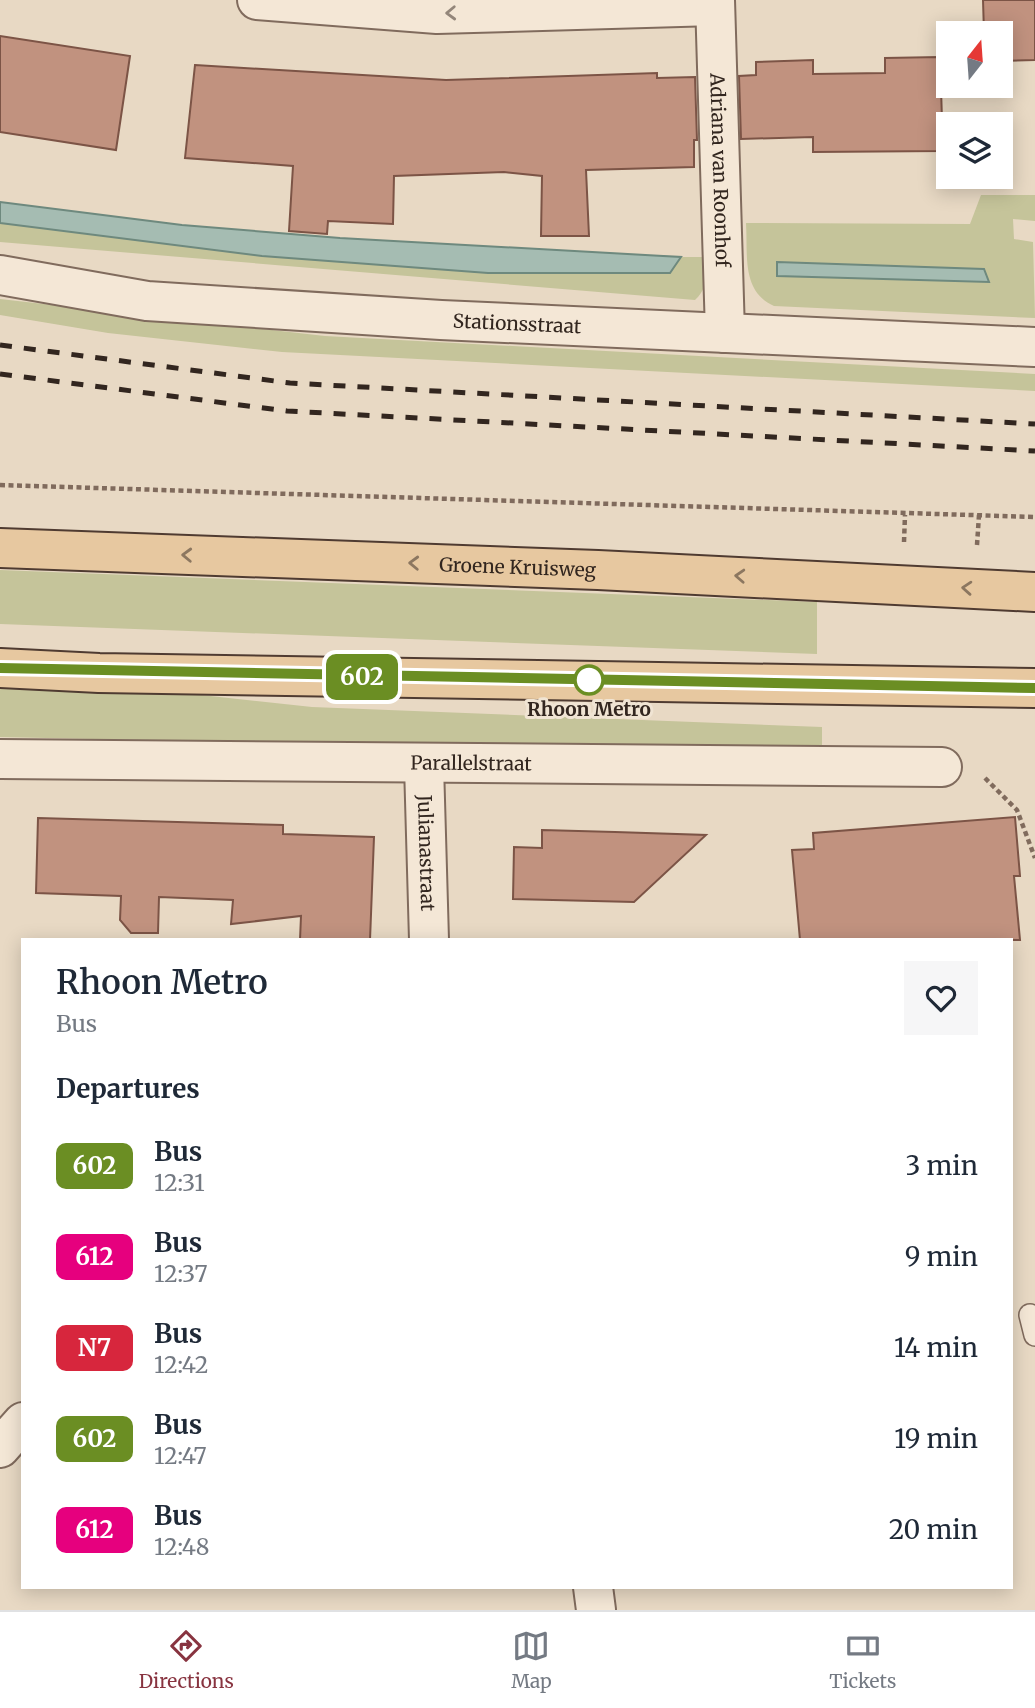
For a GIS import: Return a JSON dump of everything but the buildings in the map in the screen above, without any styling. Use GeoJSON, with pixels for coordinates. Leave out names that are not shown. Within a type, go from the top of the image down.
{"type":"FeatureCollection","features":[{"type":"Feature","properties":{"kind":"main road","name":"Groene Kruisweg"},"geometry":{"type":"LineString","coordinates":[[0,548],[611,570],[1035,592]]}},
{"type":"Feature","properties":{"kind":"main road"},"geometry":{"type":"LineString","coordinates":[[0,668],[113,673],[1035,688]]}},
{"type":"Feature","properties":{"kind":"street","name":"Adriana van Roonhof"},"geometry":{"type":"LineString","coordinates":[[257,0],[437,14],[715,3],[725,333]]}},
{"type":"Feature","properties":{"kind":"street","name":"Stationsstraat"},"geometry":{"type":"LineString","coordinates":[[0,275],[147,301],[441,320],[1035,348]]}},
{"type":"Feature","properties":{"kind":"street","name":"Parallelstraat"},"geometry":{"type":"LineString","coordinates":[[0,759],[425,765],[942,767]]}},
{"type":"Feature","properties":{"kind":"street","name":"Julianastraat"},"geometry":{"type":"LineString","coordinates":[[425,765],[429,938]]}},
{"type":"Feature","properties":{"kind":"street"},"geometry":{"type":"LineString","coordinates":[[0,1448],[21,1424]]}},
{"type":"Feature","properties":{"kind":"street"},"geometry":{"type":"LineString","coordinates":[[593,1589],[596,1610]]}},
{"type":"Feature","properties":{"kind":"path"},"geometry":{"type":"LineString","coordinates":[[0,485],[1035,517]]}},
{"type":"Feature","properties":{"kind":"path"},"geometry":{"type":"LineString","coordinates":[[942,767],[984,777],[1017,810],[1035,858]]}},
{"type":"Feature","properties":{"kind":"green space"},"geometry":{"type":"Polygon","coordinates":[[[981,195],[1035,195],[1035,221],[1013,219],[1014,239],[1033,242],[1035,318],[774,306],[763,299],[751,282],[746,223],[970,224],[981,195]]]}},
{"type":"Feature","properties":{"kind":"green space"},"geometry":{"type":"Polygon","coordinates":[[[0,223],[262,256],[488,273],[670,273],[681,257],[706,257],[706,275],[702,291],[695,300],[0,242],[0,223]]]}},
{"type":"Feature","properties":{"kind":"green space"},"geometry":{"type":"Polygon","coordinates":[[[0,299],[325,336],[1035,374],[1035,391],[282,352],[108,333],[0,315],[0,299]]]}},
{"type":"Feature","properties":{"kind":"green space"},"geometry":{"type":"Polygon","coordinates":[[[0,570],[817,602],[817,654],[0,624],[0,570]]]}},
{"type":"Feature","properties":{"kind":"green space"},"geometry":{"type":"Polygon","coordinates":[[[0,673],[312,707],[822,727],[822,755],[0,737],[0,673]]]}},
{"type":"Feature","properties":{"kind":"shaded area"},"geometry":{"type":"Polygon","coordinates":[[[0,202],[182,225],[340,238],[681,257],[670,273],[488,273],[262,256],[0,223],[0,202]]]}},
{"type":"Feature","properties":{"kind":"shaded area"},"geometry":{"type":"Polygon","coordinates":[[[777,262],[984,269],[989,282],[777,276],[777,262]]]}},
{"type":"Feature","properties":{"kind":"railway"},"geometry":{"type":"LineString","coordinates":[[0,345],[290,383],[1035,424]]}},
{"type":"Feature","properties":{"kind":"railway"},"geometry":{"type":"LineString","coordinates":[[0,374],[287,411],[1035,451]]}},
{"type":"Feature","properties":{"kind":"bus line","name":"602"},"geometry":{"type":"LineString","coordinates":[[0,668],[99,673],[1035,688]]}},
{"type":"Feature","properties":{"kind":"place","name":"Rhoon Metro"},"geometry":{"type":"Point","coordinates":[589,680]}}]}
